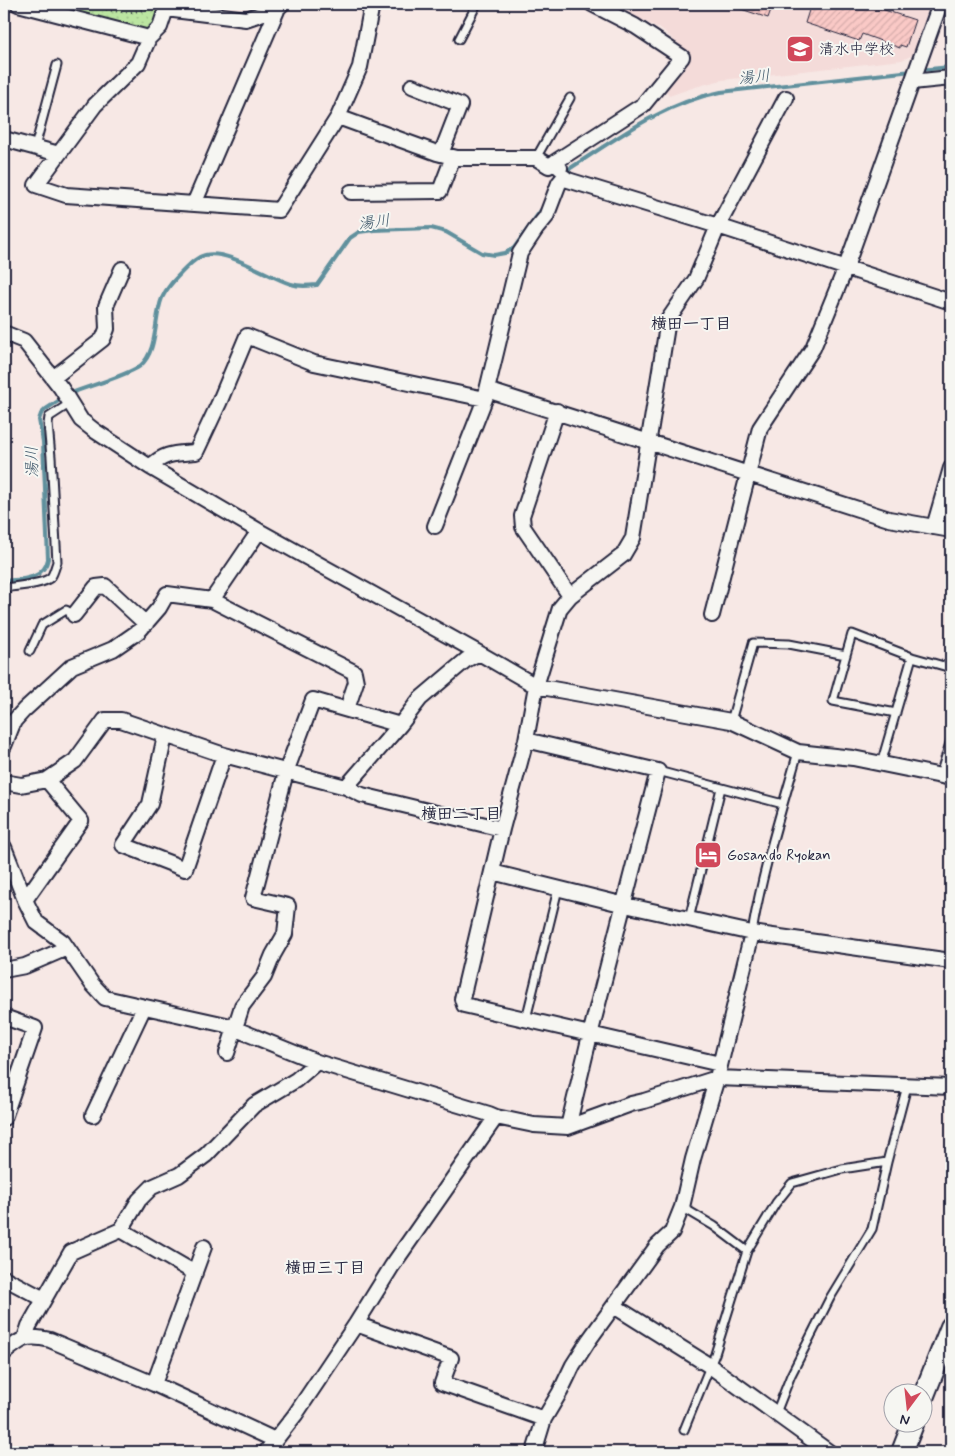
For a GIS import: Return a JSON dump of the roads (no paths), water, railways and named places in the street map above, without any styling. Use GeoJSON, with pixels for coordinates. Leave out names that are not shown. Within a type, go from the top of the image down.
{"type":"FeatureCollection","features":[{"type":"Feature","properties":{"kind":"street"},"geometry":{"type":"LineString","coordinates":[[18,4],[149,38]]}},
{"type":"Feature","properties":{"kind":"street"},"geometry":{"type":"LineString","coordinates":[[280,6],[246,19],[166,9],[160,27],[149,38],[138,63],[95,105],[36,185],[66,195],[279,210],[338,117],[360,67],[372,4]]}},
{"type":"Feature","properties":{"kind":"street"},"geometry":{"type":"LineString","coordinates":[[435,526],[486,395],[520,253],[546,217],[559,183],[561,170],[643,105],[682,57],[635,26],[592,4]]}},
{"type":"Feature","properties":{"kind":"street"},"geometry":{"type":"LineString","coordinates":[[712,614],[760,428],[813,348],[846,267],[940,4]]}},
{"type":"Feature","properties":{"kind":"street"},"geometry":{"type":"LineString","coordinates":[[194,204],[280,6]]}},
{"type":"Feature","properties":{"kind":"street"},"geometry":{"type":"LineString","coordinates":[[914,75],[951,78]]}},
{"type":"Feature","properties":{"kind":"street"},"geometry":{"type":"LineString","coordinates":[[351,192],[440,191],[460,105],[412,86]]}},
{"type":"Feature","properties":{"kind":"street"},"geometry":{"type":"LineString","coordinates":[[786,98],[718,226],[696,279],[668,320],[633,538],[624,555],[570,596],[560,608],[536,686],[526,740],[502,828],[462,999],[464,1005],[590,1035],[718,1071],[907,1086],[951,1087]]}},
{"type":"Feature","properties":{"kind":"street"},"geometry":{"type":"LineString","coordinates":[[338,117],[447,156],[536,158],[549,166],[561,170],[568,180],[718,226],[951,302]]}},
{"type":"Feature","properties":{"kind":"street"},"geometry":{"type":"LineString","coordinates":[[4,139],[58,154]]}},
{"type":"Feature","properties":{"kind":"street"},"geometry":{"type":"LineString","coordinates":[[53,378],[104,339],[107,329],[106,306],[122,269]]}},
{"type":"Feature","properties":{"kind":"street"},"geometry":{"type":"LineString","coordinates":[[4,332],[24,342],[53,378],[81,420],[95,431],[150,467],[259,532],[536,686],[731,721],[798,752],[853,758],[945,776]]}},
{"type":"Feature","properties":{"kind":"street"},"geometry":{"type":"LineString","coordinates":[[150,467],[159,458],[167,455],[196,452],[247,336],[314,363],[486,395],[557,411],[889,519],[951,530]]}},
{"type":"Feature","properties":{"kind":"street"},"geometry":{"type":"LineString","coordinates":[[557,411],[522,516],[523,527],[570,596]]}},
{"type":"Feature","properties":{"kind":"street"},"geometry":{"type":"LineString","coordinates":[[934,527],[951,468]]}},
{"type":"Feature","properties":{"kind":"street"},"geometry":{"type":"LineString","coordinates":[[212,600],[259,532]]}},
{"type":"Feature","properties":{"kind":"street"},"geometry":{"type":"LineString","coordinates":[[74,614],[96,587],[105,586],[146,624]]}},
{"type":"Feature","properties":{"kind":"street"},"geometry":{"type":"LineString","coordinates":[[4,746],[14,721],[19,715],[72,666],[113,649],[139,631],[159,608],[167,594],[212,600],[354,672],[356,682],[347,709]]}},
{"type":"Feature","properties":{"kind":"street"},"geometry":{"type":"LineString","coordinates":[[346,787],[420,699],[466,660],[479,653]]}},
{"type":"Feature","properties":{"kind":"street"},"geometry":{"type":"LineString","coordinates":[[227,1053],[242,1006],[264,978],[273,955],[285,934],[288,906],[253,898],[286,772],[313,700],[400,725]]}},
{"type":"Feature","properties":{"kind":"street"},"geometry":{"type":"LineString","coordinates":[[4,782],[21,785],[47,780],[75,760],[105,720],[121,720],[224,755],[346,787],[362,795],[502,828]]}},
{"type":"Feature","properties":{"kind":"street"},"geometry":{"type":"LineString","coordinates":[[165,736],[150,804],[123,845],[185,869],[224,755]]}},
{"type":"Feature","properties":{"kind":"street"},"geometry":{"type":"LineString","coordinates":[[526,740],[658,771],[568,1127]]}},
{"type":"Feature","properties":{"kind":"street"},"geometry":{"type":"LineString","coordinates":[[25,900],[81,821],[47,780]]}},
{"type":"Feature","properties":{"kind":"street"},"geometry":{"type":"LineString","coordinates":[[4,847],[36,922],[63,942],[92,984],[105,998],[234,1028],[317,1062],[496,1117],[534,1125],[568,1127],[718,1071]]}},
{"type":"Feature","properties":{"kind":"street"},"geometry":{"type":"LineString","coordinates":[[492,872],[625,905],[752,933],[951,961]]}},
{"type":"Feature","properties":{"kind":"street"},"geometry":{"type":"LineString","coordinates":[[534,1452],[544,1419],[573,1365],[657,1246],[672,1232],[682,1207],[752,933]]}},
{"type":"Feature","properties":{"kind":"street"},"geometry":{"type":"LineString","coordinates":[[4,970],[25,966],[67,948]]}},
{"type":"Feature","properties":{"kind":"street"},"geometry":{"type":"LineString","coordinates":[[93,1115],[144,1007]]}},
{"type":"Feature","properties":{"kind":"street"},"geometry":{"type":"LineString","coordinates":[[4,1017],[35,1028],[4,1118]]}},
{"type":"Feature","properties":{"kind":"street"},"geometry":{"type":"LineString","coordinates":[[26,1338],[28,1326],[71,1252],[121,1230],[139,1200],[152,1187],[179,1175],[206,1155],[254,1105],[296,1080],[317,1062]]}},
{"type":"Feature","properties":{"kind":"street"},"geometry":{"type":"LineString","coordinates":[[266,1452],[295,1415],[392,1266],[496,1117]]}},
{"type":"Feature","properties":{"kind":"street"},"geometry":{"type":"LineString","coordinates":[[121,1230],[195,1273]]}},
{"type":"Feature","properties":{"kind":"street"},"geometry":{"type":"LineString","coordinates":[[154,1384],[204,1247]]}},
{"type":"Feature","properties":{"kind":"street"},"geometry":{"type":"LineString","coordinates":[[4,1278],[44,1299]]}},
{"type":"Feature","properties":{"kind":"street"},"geometry":{"type":"LineString","coordinates":[[614,1306],[710,1366],[829,1452]]}},
{"type":"Feature","properties":{"kind":"street"},"geometry":{"type":"LineString","coordinates":[[356,1324],[451,1358],[442,1383],[544,1419]]}},
{"type":"Feature","properties":{"kind":"street"},"geometry":{"type":"LineString","coordinates":[[928,1384],[951,1327]]}},
{"type":"Feature","properties":{"kind":"street"},"geometry":{"type":"LineString","coordinates":[[6,1349],[26,1338],[38,1337],[50,1340],[154,1384],[275,1440]]}},
{"type":"Feature","properties":{"kind":"street"},"geometry":{"type":"LineString","coordinates":[[902,1452],[909,1434]]}},
{"type":"Feature","properties":{"kind":"lane"},"geometry":{"type":"LineString","coordinates":[[459,40],[477,4]]}},
{"type":"Feature","properties":{"kind":"lane"},"geometry":{"type":"LineString","coordinates":[[35,147],[57,65]]}},
{"type":"Feature","properties":{"kind":"lane"},"geometry":{"type":"LineString","coordinates":[[536,158],[570,98]]}},
{"type":"Feature","properties":{"kind":"lane"},"geometry":{"type":"LineString","coordinates":[[4,588],[42,581],[50,577],[54,570],[56,562],[48,424],[49,416],[69,404]]}},
{"type":"Feature","properties":{"kind":"lane"},"geometry":{"type":"LineString","coordinates":[[30,651],[42,625],[66,610],[74,614]]}},
{"type":"Feature","properties":{"kind":"lane"},"geometry":{"type":"LineString","coordinates":[[896,713],[833,701],[852,634],[912,657],[951,668]]}},
{"type":"Feature","properties":{"kind":"lane"},"geometry":{"type":"LineString","coordinates":[[731,721],[753,643],[789,644],[846,655]]}},
{"type":"Feature","properties":{"kind":"lane"},"geometry":{"type":"LineString","coordinates":[[881,764],[912,657]]}},
{"type":"Feature","properties":{"kind":"lane"},"geometry":{"type":"LineString","coordinates":[[945,776],[951,740]]}},
{"type":"Feature","properties":{"kind":"lane"},"geometry":{"type":"LineString","coordinates":[[752,933],[783,804],[798,752]]}},
{"type":"Feature","properties":{"kind":"lane"},"geometry":{"type":"LineString","coordinates":[[658,771],[783,804]]}},
{"type":"Feature","properties":{"kind":"lane"},"geometry":{"type":"LineString","coordinates":[[689,919],[721,788]]}},
{"type":"Feature","properties":{"kind":"lane"},"geometry":{"type":"LineString","coordinates":[[526,1019],[558,889]]}},
{"type":"Feature","properties":{"kind":"lane"},"geometry":{"type":"LineString","coordinates":[[776,1413],[791,1375],[830,1298],[872,1229],[907,1086]]}},
{"type":"Feature","properties":{"kind":"lane"},"geometry":{"type":"LineString","coordinates":[[684,1430],[715,1354],[748,1251],[776,1203],[792,1184],[842,1168],[887,1162]]}},
{"type":"Feature","properties":{"kind":"lane"},"geometry":{"type":"LineString","coordinates":[[682,1207],[714,1226],[748,1251]]}},
{"type":"Feature","properties":{"kind":"waterway","name":"湯川"},"geometry":{"type":"LineString","coordinates":[[919,70],[951,67]]}},
{"type":"Feature","properties":{"kind":"waterway","name":"湯川"},"geometry":{"type":"LineString","coordinates":[[563,173],[619,136],[658,114],[699,97],[721,92],[912,71]]}},
{"type":"Feature","properties":{"kind":"waterway","name":"湯川"},"geometry":{"type":"LineString","coordinates":[[69,394],[116,378],[140,366],[146,360],[153,343],[159,306],[164,294],[171,283],[202,256],[214,254],[225,256],[291,284],[301,286],[317,285],[350,238],[359,232],[431,228],[446,232],[482,253],[494,255],[505,253],[514,248],[544,206]]}},
{"type":"Feature","properties":{"kind":"waterway","name":"湯川"},"geometry":{"type":"LineString","coordinates":[[4,581],[24,579],[37,575],[46,566],[48,559],[43,442],[39,420],[41,414],[46,409],[63,398]]}},
{"type":"Feature","properties":{"kind":"place","name":"清水中学校"},"geometry":{"type":"Point","coordinates":[800,49]}},
{"type":"Feature","properties":{"kind":"place","name":"Gosando Ryokan"},"geometry":{"type":"Point","coordinates":[708,855]}},
{"type":"Feature","properties":{"kind":"district","name":"横田一丁目"},"geometry":{"type":"Point","coordinates":[691,323]}},
{"type":"Feature","properties":{"kind":"district","name":"横田二丁目"},"geometry":{"type":"Point","coordinates":[461,813]}},
{"type":"Feature","properties":{"kind":"district","name":"横田三丁目"},"geometry":{"type":"Point","coordinates":[325,1267]}}]}
